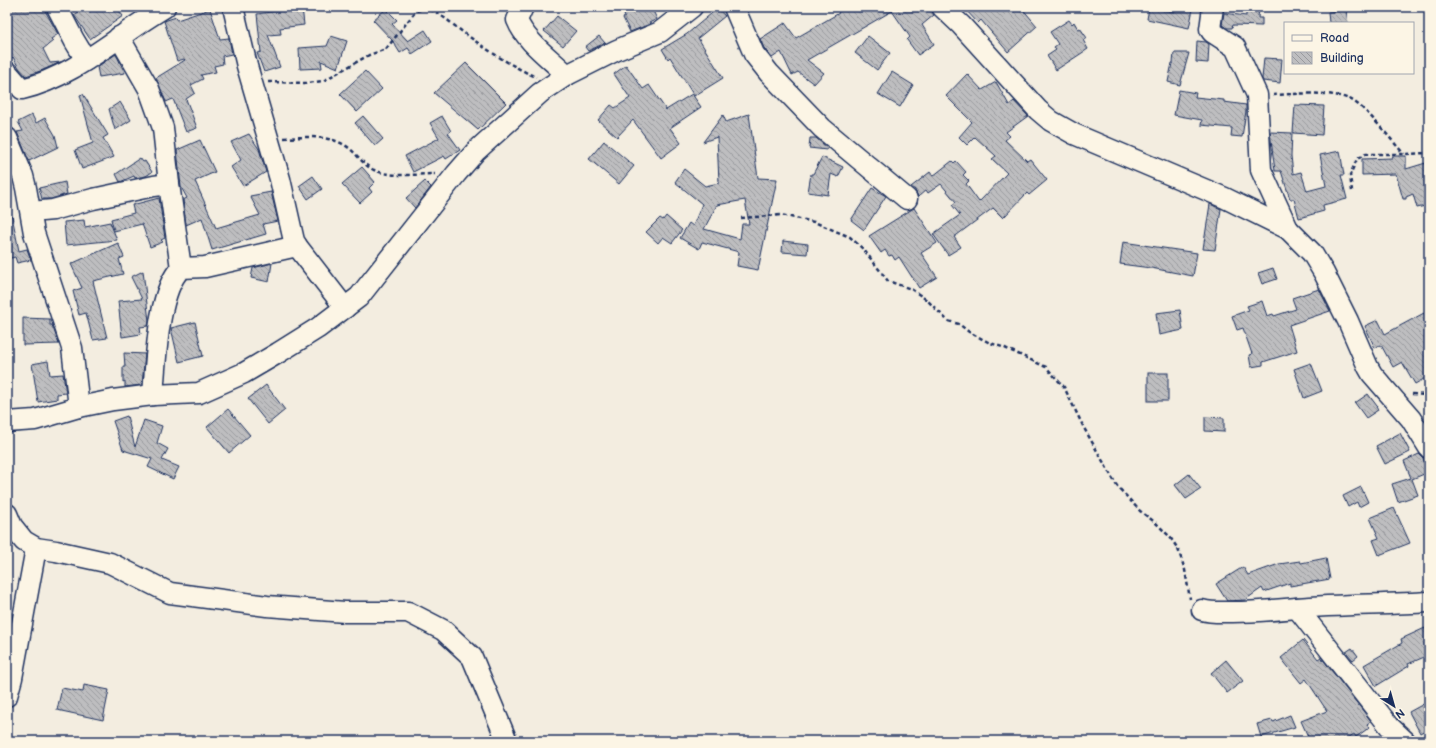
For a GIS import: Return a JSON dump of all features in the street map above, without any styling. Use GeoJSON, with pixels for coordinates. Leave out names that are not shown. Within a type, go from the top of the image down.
{"type":"FeatureCollection","features":[{"type":"Feature","properties":{"kind":"street"},"geometry":{"type":"LineString","coordinates":[[7,72],[14,93],[54,78],[103,50],[119,37],[165,7]]}},
{"type":"Feature","properties":{"kind":"street"},"geometry":{"type":"LineString","coordinates":[[233,7],[252,82],[280,179],[294,241],[345,308]]}},
{"type":"Feature","properties":{"kind":"street"},"geometry":{"type":"LineString","coordinates":[[523,7],[517,20],[520,29],[560,79]]}},
{"type":"Feature","properties":{"kind":"street"},"geometry":{"type":"LineString","coordinates":[[7,422],[35,420],[80,407],[113,400],[152,395],[199,393],[244,373],[278,353],[318,328],[359,297],[456,174],[476,151],[540,93],[560,79],[617,50],[660,32],[692,7]]}},
{"type":"Feature","properties":{"kind":"street"},"geometry":{"type":"LineString","coordinates":[[734,7],[754,54],[769,73],[822,128],[907,199]]}},
{"type":"Feature","properties":{"kind":"street"},"geometry":{"type":"LineString","coordinates":[[942,7],[961,25],[1038,110],[1051,121],[1074,134],[1225,198],[1288,229],[1312,253],[1324,273],[1372,374],[1411,419],[1429,448]]}},
{"type":"Feature","properties":{"kind":"street"},"geometry":{"type":"LineString","coordinates":[[1213,7],[1210,29],[1212,32],[1235,46],[1257,95],[1261,170],[1288,229]]}},
{"type":"Feature","properties":{"kind":"street"},"geometry":{"type":"LineString","coordinates":[[65,10],[86,60]]}},
{"type":"Feature","properties":{"kind":"street"},"geometry":{"type":"LineString","coordinates":[[119,37],[148,89],[163,128],[181,268]]}},
{"type":"Feature","properties":{"kind":"street"},"geometry":{"type":"LineString","coordinates":[[7,138],[23,176],[34,233],[72,348],[80,407]]}},
{"type":"Feature","properties":{"kind":"street"},"geometry":{"type":"LineString","coordinates":[[31,212],[53,210],[93,199],[169,184]]}},
{"type":"Feature","properties":{"kind":"street"},"geometry":{"type":"LineString","coordinates":[[152,395],[160,321],[171,282],[175,274],[181,268],[205,267],[297,246]]}},
{"type":"Feature","properties":{"kind":"street"},"geometry":{"type":"LineString","coordinates":[[7,514],[12,526],[24,542],[36,548],[110,563],[170,593],[267,606],[345,612],[408,612],[443,630],[472,657],[507,741]]}},
{"type":"Feature","properties":{"kind":"street"},"geometry":{"type":"LineString","coordinates":[[7,696],[12,678],[36,548]]}},
{"type":"Feature","properties":{"kind":"street"},"geometry":{"type":"LineString","coordinates":[[1202,610],[1209,612],[1259,612],[1297,608],[1429,602]]}},
{"type":"Feature","properties":{"kind":"street"},"geometry":{"type":"LineString","coordinates":[[1297,608],[1390,727],[1405,741]]}},
{"type":"Feature","properties":{"kind":"path"},"geometry":{"type":"LineString","coordinates":[[252,82],[306,83],[323,81],[369,55],[386,50],[416,11],[427,8],[437,12],[468,36],[524,72],[560,79]]}},
{"type":"Feature","properties":{"kind":"path"},"geometry":{"type":"LineString","coordinates":[[1257,95],[1320,94],[1351,100],[1361,107],[1404,154]]}},
{"type":"Feature","properties":{"kind":"path"},"geometry":{"type":"LineString","coordinates":[[268,139],[314,137],[339,142],[350,149],[361,161],[374,170],[382,173],[456,174]]}},
{"type":"Feature","properties":{"kind":"path"},"geometry":{"type":"LineString","coordinates":[[1352,191],[1350,175],[1358,159],[1366,154],[1429,153]]}},
{"type":"Feature","properties":{"kind":"path"},"geometry":{"type":"LineString","coordinates":[[741,218],[781,215],[814,222],[850,237],[864,250],[888,281],[910,289],[927,300],[948,321],[959,324],[969,332],[988,342],[1046,366],[1064,387],[1084,428],[1117,486],[1140,511],[1156,523],[1170,537],[1178,549],[1185,570],[1190,599],[1202,610]]}},
{"type":"Feature","properties":{"kind":"building"},"geometry":{"type":"Polygon","coordinates":[[[7,7],[43,7],[58,34],[51,39],[53,41],[43,49],[50,63],[61,62],[26,76],[19,68],[13,57],[7,61],[7,7]]]}},
{"type":"Feature","properties":{"kind":"building"},"geometry":{"type":"Polygon","coordinates":[[[91,7],[116,7],[123,16],[90,39],[74,15],[82,10],[84,12],[91,7]]]}},
{"type":"Feature","properties":{"kind":"building"},"geometry":{"type":"Polygon","coordinates":[[[285,7],[302,7],[304,25],[280,28],[281,34],[268,35],[280,67],[264,72],[257,53],[261,52],[257,14],[285,10],[285,7]]]}},
{"type":"Feature","properties":{"kind":"building"},"geometry":{"type":"Polygon","coordinates":[[[634,7],[645,7],[647,11],[652,9],[657,19],[649,23],[650,24],[630,32],[623,18],[625,17],[623,12],[634,7]]]}},
{"type":"Feature","properties":{"kind":"building"},"geometry":{"type":"Polygon","coordinates":[[[836,7],[930,7],[934,15],[922,25],[934,44],[918,55],[907,40],[910,37],[892,11],[807,60],[824,73],[814,84],[798,72],[792,75],[781,52],[772,58],[764,48],[760,39],[785,23],[796,38],[839,13],[836,7]]]}},
{"type":"Feature","properties":{"kind":"building"},"geometry":{"type":"Polygon","coordinates":[[[963,7],[1021,7],[1037,26],[1008,52],[981,20],[978,23],[963,7]]]}},
{"type":"Feature","properties":{"kind":"building"},"geometry":{"type":"Polygon","coordinates":[[[1175,7],[1193,9],[1189,28],[1147,19],[1149,8],[1174,12],[1175,7]]]}},
{"type":"Feature","properties":{"kind":"building"},"geometry":{"type":"Polygon","coordinates":[[[1246,7],[1259,7],[1258,18],[1262,18],[1262,26],[1233,25],[1232,28],[1226,28],[1222,25],[1224,13],[1246,16],[1246,7]]]}},
{"type":"Feature","properties":{"kind":"building"},"geometry":{"type":"Polygon","coordinates":[[[718,8],[725,16],[698,38],[723,78],[694,96],[670,57],[668,59],[662,49],[687,34],[718,8]]]}},
{"type":"Feature","properties":{"kind":"building"},"geometry":{"type":"Polygon","coordinates":[[[210,9],[220,39],[229,38],[232,54],[222,56],[223,64],[214,66],[216,72],[201,75],[203,79],[191,85],[195,93],[186,99],[197,128],[186,132],[173,99],[166,102],[156,78],[185,60],[177,61],[164,21],[176,17],[177,20],[210,9]]]}},
{"type":"Feature","properties":{"kind":"building"},"geometry":{"type":"Polygon","coordinates":[[[386,9],[397,20],[392,24],[408,41],[425,30],[432,41],[412,54],[408,48],[400,53],[392,40],[373,20],[386,9]]]}},
{"type":"Feature","properties":{"kind":"building"},"geometry":{"type":"Polygon","coordinates":[[[1346,10],[1348,22],[1329,22],[1328,12],[1346,10]]]}},
{"type":"Feature","properties":{"kind":"building"},"geometry":{"type":"Polygon","coordinates":[[[557,16],[576,31],[563,46],[544,31],[557,16]]]}},
{"type":"Feature","properties":{"kind":"building"},"geometry":{"type":"Polygon","coordinates":[[[1069,20],[1072,24],[1074,22],[1078,29],[1080,28],[1087,38],[1083,40],[1088,49],[1056,70],[1047,56],[1056,50],[1054,47],[1058,44],[1050,32],[1069,20]]]}},
{"type":"Feature","properties":{"kind":"building"},"geometry":{"type":"Polygon","coordinates":[[[331,36],[347,41],[338,68],[321,61],[322,68],[300,69],[299,48],[327,46],[331,36]]]}},
{"type":"Feature","properties":{"kind":"building"},"geometry":{"type":"Polygon","coordinates":[[[599,36],[605,43],[588,51],[585,47],[599,36]]]}},
{"type":"Feature","properties":{"kind":"building"},"geometry":{"type":"Polygon","coordinates":[[[868,36],[890,53],[877,70],[855,53],[868,36]]]}},
{"type":"Feature","properties":{"kind":"building"},"geometry":{"type":"Polygon","coordinates":[[[1197,41],[1206,42],[1209,44],[1208,63],[1196,62],[1197,41]]]}},
{"type":"Feature","properties":{"kind":"building"},"geometry":{"type":"Polygon","coordinates":[[[1174,53],[1189,53],[1180,85],[1168,82],[1174,53]]]}},
{"type":"Feature","properties":{"kind":"building"},"geometry":{"type":"Polygon","coordinates":[[[116,54],[125,73],[99,77],[97,67],[116,54]]]}},
{"type":"Feature","properties":{"kind":"building"},"geometry":{"type":"Polygon","coordinates":[[[1264,58],[1282,59],[1280,83],[1263,81],[1264,58]]]}},
{"type":"Feature","properties":{"kind":"building"},"geometry":{"type":"Polygon","coordinates":[[[466,63],[506,103],[478,130],[434,93],[466,63]]]}},
{"type":"Feature","properties":{"kind":"building"},"geometry":{"type":"Polygon","coordinates":[[[626,65],[643,89],[649,85],[666,110],[692,94],[701,107],[670,128],[681,143],[661,158],[633,120],[617,137],[598,120],[611,105],[615,108],[630,98],[614,74],[626,65]]]}},
{"type":"Feature","properties":{"kind":"building"},"geometry":{"type":"Polygon","coordinates":[[[365,71],[382,89],[357,112],[340,94],[365,71]]]}},
{"type":"Feature","properties":{"kind":"building"},"geometry":{"type":"Polygon","coordinates":[[[892,72],[913,85],[900,107],[878,94],[892,72]]]}},
{"type":"Feature","properties":{"kind":"building"},"geometry":{"type":"Polygon","coordinates":[[[967,74],[982,90],[996,82],[1009,105],[1014,101],[1028,116],[1006,132],[1010,136],[1005,140],[1027,161],[1030,159],[1047,180],[1029,195],[1027,193],[1003,218],[993,208],[954,237],[961,247],[948,255],[933,234],[960,215],[952,205],[956,202],[941,184],[928,193],[926,190],[918,197],[915,190],[911,187],[930,172],[933,176],[952,161],[954,163],[956,161],[966,172],[963,175],[969,181],[966,184],[979,202],[1007,173],[992,159],[996,156],[975,137],[967,145],[959,137],[972,122],[946,96],[967,74]]]}},
{"type":"Feature","properties":{"kind":"building"},"geometry":{"type":"Polygon","coordinates":[[[1179,90],[1196,93],[1195,97],[1224,100],[1224,102],[1246,105],[1242,137],[1231,136],[1232,128],[1201,125],[1202,120],[1174,115],[1179,90]]]}},
{"type":"Feature","properties":{"kind":"building"},"geometry":{"type":"Polygon","coordinates":[[[83,94],[108,135],[103,138],[114,157],[82,169],[75,150],[93,143],[80,95],[83,94]]]}},
{"type":"Feature","properties":{"kind":"building"},"geometry":{"type":"Polygon","coordinates":[[[120,102],[131,120],[115,130],[109,109],[120,102]]]}},
{"type":"Feature","properties":{"kind":"building"},"geometry":{"type":"Polygon","coordinates":[[[1295,105],[1324,106],[1322,135],[1293,133],[1295,105]]]}},
{"type":"Feature","properties":{"kind":"building"},"geometry":{"type":"Polygon","coordinates":[[[749,114],[758,178],[777,179],[758,270],[737,266],[739,252],[702,242],[699,249],[680,238],[689,223],[693,226],[702,204],[675,182],[684,169],[705,186],[719,183],[717,137],[703,142],[723,115],[726,122],[749,114]],[[745,200],[717,205],[704,229],[740,239],[742,224],[749,224],[745,200]]]}},
{"type":"Feature","properties":{"kind":"building"},"geometry":{"type":"Polygon","coordinates":[[[32,115],[36,123],[45,118],[55,135],[58,147],[29,161],[17,132],[23,131],[18,122],[32,115]]]}},
{"type":"Feature","properties":{"kind":"building"},"geometry":{"type":"Polygon","coordinates":[[[363,116],[383,139],[375,146],[355,123],[363,116]]]}},
{"type":"Feature","properties":{"kind":"building"},"geometry":{"type":"Polygon","coordinates":[[[442,116],[451,131],[448,133],[460,150],[446,159],[444,156],[413,172],[405,156],[439,138],[430,123],[442,116]]]}},
{"type":"Feature","properties":{"kind":"building"},"geometry":{"type":"Polygon","coordinates":[[[1270,132],[1292,133],[1291,156],[1293,174],[1301,172],[1307,191],[1326,186],[1320,155],[1340,151],[1344,175],[1341,175],[1347,199],[1323,205],[1324,211],[1299,218],[1294,199],[1290,199],[1281,171],[1275,171],[1270,132]]]}},
{"type":"Feature","properties":{"kind":"building"},"geometry":{"type":"Polygon","coordinates":[[[249,134],[259,149],[266,172],[243,186],[231,167],[241,160],[231,142],[249,134]]]}},
{"type":"Feature","properties":{"kind":"building"},"geometry":{"type":"Polygon","coordinates":[[[810,138],[816,138],[828,148],[827,150],[809,148],[810,138]]]}},
{"type":"Feature","properties":{"kind":"building"},"geometry":{"type":"Polygon","coordinates":[[[200,140],[215,172],[195,181],[216,228],[260,215],[250,196],[271,192],[278,221],[263,224],[266,234],[212,250],[202,218],[186,225],[183,200],[187,198],[181,187],[177,150],[200,140]]]}},
{"type":"Feature","properties":{"kind":"building"},"geometry":{"type":"Polygon","coordinates":[[[604,141],[634,166],[619,184],[589,159],[604,141]]]}},
{"type":"Feature","properties":{"kind":"building"},"geometry":{"type":"Polygon","coordinates":[[[1392,156],[1406,156],[1406,169],[1429,162],[1429,205],[1417,208],[1413,194],[1406,197],[1406,199],[1403,199],[1396,174],[1362,175],[1362,159],[1392,158],[1392,156]]]}},
{"type":"Feature","properties":{"kind":"building"},"geometry":{"type":"Polygon","coordinates":[[[822,157],[843,167],[838,177],[831,174],[828,195],[808,192],[811,174],[813,174],[822,157]]]}},
{"type":"Feature","properties":{"kind":"building"},"geometry":{"type":"Polygon","coordinates":[[[140,158],[143,162],[145,161],[152,172],[146,176],[135,178],[134,176],[120,182],[116,174],[140,158]]]}},
{"type":"Feature","properties":{"kind":"building"},"geometry":{"type":"Polygon","coordinates":[[[362,167],[375,182],[369,188],[372,192],[360,203],[342,184],[362,167]]]}},
{"type":"Feature","properties":{"kind":"building"},"geometry":{"type":"Polygon","coordinates":[[[313,176],[322,189],[308,199],[299,186],[313,176]]]}},
{"type":"Feature","properties":{"kind":"building"},"geometry":{"type":"Polygon","coordinates":[[[425,181],[431,187],[415,208],[406,198],[425,181]]]}},
{"type":"Feature","properties":{"kind":"building"},"geometry":{"type":"Polygon","coordinates":[[[65,182],[67,194],[51,199],[42,199],[39,188],[65,182]]]}},
{"type":"Feature","properties":{"kind":"building"},"geometry":{"type":"Polygon","coordinates":[[[872,188],[886,196],[864,230],[851,220],[872,188]]]}},
{"type":"Feature","properties":{"kind":"building"},"geometry":{"type":"Polygon","coordinates":[[[159,198],[165,238],[161,240],[163,242],[150,247],[142,224],[114,231],[111,219],[134,213],[132,205],[159,198]]]}},
{"type":"Feature","properties":{"kind":"building"},"geometry":{"type":"Polygon","coordinates":[[[1210,204],[1221,209],[1215,250],[1203,249],[1210,204]]]}},
{"type":"Feature","properties":{"kind":"building"},"geometry":{"type":"Polygon","coordinates":[[[914,208],[937,243],[921,253],[937,277],[919,288],[899,257],[895,260],[892,255],[889,256],[885,250],[881,253],[869,236],[914,208]]]}},
{"type":"Feature","properties":{"kind":"building"},"geometry":{"type":"Polygon","coordinates":[[[7,216],[12,216],[19,251],[27,249],[31,260],[17,263],[15,257],[7,259],[7,216]]]}},
{"type":"Feature","properties":{"kind":"building"},"geometry":{"type":"Polygon","coordinates":[[[666,216],[682,230],[672,243],[663,237],[658,243],[646,232],[660,218],[663,220],[666,216]]]}},
{"type":"Feature","properties":{"kind":"building"},"geometry":{"type":"Polygon","coordinates":[[[84,220],[85,227],[110,222],[117,240],[66,245],[64,222],[84,220]]]}},
{"type":"Feature","properties":{"kind":"building"},"geometry":{"type":"Polygon","coordinates":[[[783,241],[808,244],[807,254],[782,252],[783,241]]]}},
{"type":"Feature","properties":{"kind":"building"},"geometry":{"type":"Polygon","coordinates":[[[1123,242],[1197,253],[1193,276],[1120,264],[1123,242]]]}},
{"type":"Feature","properties":{"kind":"building"},"geometry":{"type":"Polygon","coordinates":[[[118,243],[124,257],[119,259],[123,274],[93,281],[107,338],[93,340],[86,313],[79,315],[73,291],[82,288],[71,264],[118,243]]]}},
{"type":"Feature","properties":{"kind":"building"},"geometry":{"type":"Polygon","coordinates":[[[272,263],[269,282],[251,278],[253,268],[272,263]]]}},
{"type":"Feature","properties":{"kind":"building"},"geometry":{"type":"Polygon","coordinates":[[[1273,268],[1277,279],[1262,284],[1258,273],[1273,268]]]}},
{"type":"Feature","properties":{"kind":"building"},"geometry":{"type":"Polygon","coordinates":[[[143,271],[149,321],[148,326],[140,327],[141,334],[122,337],[118,301],[142,299],[131,277],[143,271]]]}},
{"type":"Feature","properties":{"kind":"building"},"geometry":{"type":"Polygon","coordinates":[[[1319,289],[1330,311],[1289,325],[1297,351],[1263,362],[1263,365],[1251,367],[1249,355],[1252,354],[1243,328],[1237,330],[1232,316],[1249,310],[1247,306],[1262,301],[1267,316],[1273,314],[1274,316],[1296,309],[1292,298],[1319,289]]]}},
{"type":"Feature","properties":{"kind":"building"},"geometry":{"type":"Polygon","coordinates":[[[1180,310],[1183,330],[1159,335],[1156,313],[1180,310]]]}},
{"type":"Feature","properties":{"kind":"building"},"geometry":{"type":"Polygon","coordinates":[[[1424,313],[1429,322],[1429,376],[1415,384],[1402,362],[1393,367],[1381,345],[1375,348],[1365,326],[1378,320],[1385,334],[1424,313]]]}},
{"type":"Feature","properties":{"kind":"building"},"geometry":{"type":"Polygon","coordinates":[[[23,318],[50,319],[50,325],[52,325],[59,344],[23,345],[23,318]]]}},
{"type":"Feature","properties":{"kind":"building"},"geometry":{"type":"Polygon","coordinates":[[[195,322],[203,356],[179,362],[171,328],[195,322]]]}},
{"type":"Feature","properties":{"kind":"building"},"geometry":{"type":"Polygon","coordinates":[[[124,353],[145,354],[142,385],[125,387],[125,381],[123,382],[123,367],[125,367],[124,353]]]}},
{"type":"Feature","properties":{"kind":"building"},"geometry":{"type":"Polygon","coordinates":[[[48,361],[50,375],[63,374],[66,393],[57,394],[57,399],[38,402],[32,364],[48,361]]]}},
{"type":"Feature","properties":{"kind":"building"},"geometry":{"type":"Polygon","coordinates":[[[1311,363],[1322,391],[1304,398],[1294,369],[1311,363]]]}},
{"type":"Feature","properties":{"kind":"building"},"geometry":{"type":"Polygon","coordinates":[[[1148,373],[1168,373],[1168,401],[1148,401],[1148,373]]]}},
{"type":"Feature","properties":{"kind":"building"},"geometry":{"type":"Polygon","coordinates":[[[266,385],[285,410],[268,424],[248,399],[266,385]]]}},
{"type":"Feature","properties":{"kind":"building"},"geometry":{"type":"Polygon","coordinates":[[[1368,394],[1377,406],[1376,407],[1378,410],[1366,418],[1355,403],[1368,394]]]}},
{"type":"Feature","properties":{"kind":"building"},"geometry":{"type":"Polygon","coordinates":[[[228,409],[250,435],[229,453],[207,427],[228,409]]]}},
{"type":"Feature","properties":{"kind":"building"},"geometry":{"type":"Polygon","coordinates":[[[127,416],[135,447],[144,420],[162,426],[157,443],[168,449],[162,460],[179,467],[173,479],[148,467],[152,459],[123,450],[113,421],[127,416]]]}},
{"type":"Feature","properties":{"kind":"building"},"geometry":{"type":"Polygon","coordinates":[[[1205,417],[1224,418],[1224,432],[1205,431],[1205,417]]]}},
{"type":"Feature","properties":{"kind":"building"},"geometry":{"type":"Polygon","coordinates":[[[1400,433],[1410,452],[1385,464],[1376,446],[1400,433]]]}},
{"type":"Feature","properties":{"kind":"building"},"geometry":{"type":"Polygon","coordinates":[[[1419,454],[1423,458],[1429,472],[1412,479],[1418,495],[1398,502],[1392,484],[1411,478],[1404,461],[1419,454]]]}},
{"type":"Feature","properties":{"kind":"building"},"geometry":{"type":"Polygon","coordinates":[[[1189,474],[1201,489],[1186,499],[1175,485],[1189,474]]]}},
{"type":"Feature","properties":{"kind":"building"},"geometry":{"type":"Polygon","coordinates":[[[1361,487],[1368,502],[1359,507],[1357,502],[1348,507],[1343,496],[1361,487]]]}},
{"type":"Feature","properties":{"kind":"building"},"geometry":{"type":"Polygon","coordinates":[[[1394,508],[1410,543],[1379,555],[1373,540],[1379,538],[1370,518],[1394,508]]]}},
{"type":"Feature","properties":{"kind":"building"},"geometry":{"type":"Polygon","coordinates":[[[1326,558],[1330,579],[1290,586],[1290,583],[1264,592],[1262,588],[1245,600],[1227,601],[1216,584],[1243,567],[1248,575],[1279,564],[1300,561],[1301,563],[1326,558]]]}},
{"type":"Feature","properties":{"kind":"building"},"geometry":{"type":"Polygon","coordinates":[[[1425,628],[1429,637],[1429,655],[1408,664],[1409,666],[1376,686],[1364,665],[1402,643],[1401,639],[1425,628]]]}},
{"type":"Feature","properties":{"kind":"building"},"geometry":{"type":"Polygon","coordinates":[[[1303,640],[1318,659],[1321,657],[1371,721],[1367,724],[1370,727],[1356,737],[1354,734],[1343,741],[1310,741],[1301,721],[1327,711],[1306,679],[1301,683],[1281,658],[1303,640]]]}},
{"type":"Feature","properties":{"kind":"building"},"geometry":{"type":"Polygon","coordinates":[[[1352,648],[1358,656],[1353,660],[1346,652],[1352,648]]]}},
{"type":"Feature","properties":{"kind":"building"},"geometry":{"type":"Polygon","coordinates":[[[1226,660],[1243,681],[1227,693],[1211,673],[1226,660]]]}},
{"type":"Feature","properties":{"kind":"building"},"geometry":{"type":"Polygon","coordinates":[[[84,685],[109,690],[103,720],[57,710],[62,688],[83,692],[84,685]]]}},
{"type":"Feature","properties":{"kind":"building"},"geometry":{"type":"Polygon","coordinates":[[[1429,701],[1429,728],[1420,733],[1409,712],[1429,701]]]}},
{"type":"Feature","properties":{"kind":"building"},"geometry":{"type":"Polygon","coordinates":[[[1290,715],[1295,727],[1261,737],[1257,724],[1272,720],[1273,722],[1290,715]]]}}]}
